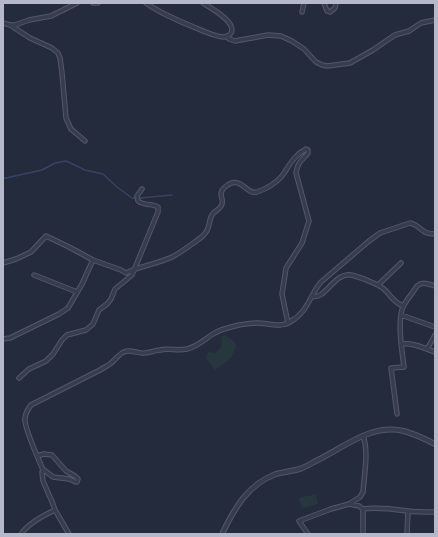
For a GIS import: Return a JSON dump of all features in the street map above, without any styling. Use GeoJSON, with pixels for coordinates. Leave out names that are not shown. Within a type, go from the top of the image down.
{"type":"FeatureCollection","features":[{"type":"Feature","properties":{"kind":"street"},"geometry":{"type":"LineString","coordinates":[[10,25],[51,16],[77,3]]}},
{"type":"Feature","properties":{"kind":"street"},"geometry":{"type":"LineString","coordinates":[[93,3],[98,3]]}},
{"type":"Feature","properties":{"kind":"street"},"geometry":{"type":"LineString","coordinates":[[146,3],[177,20],[214,35],[224,37],[227,36],[231,32],[232,26],[218,12],[203,3]]}},
{"type":"Feature","properties":{"kind":"street"},"geometry":{"type":"LineString","coordinates":[[302,12],[304,3]]}},
{"type":"Feature","properties":{"kind":"street"},"geometry":{"type":"LineString","coordinates":[[324,3],[327,11],[330,12],[335,8],[336,3]]}},
{"type":"Feature","properties":{"kind":"street"},"geometry":{"type":"LineString","coordinates":[[227,36],[229,39],[235,41],[268,35],[281,36],[304,49],[316,62],[327,66],[350,63],[395,35],[409,32],[421,23],[435,20]]}},
{"type":"Feature","properties":{"kind":"street"},"geometry":{"type":"LineString","coordinates":[[3,23],[10,25],[30,38],[52,48],[58,53],[62,73],[66,118],[71,129],[85,140]]}},
{"type":"Feature","properties":{"kind":"street"},"geometry":{"type":"LineString","coordinates":[[3,263],[31,252],[46,236],[93,260],[126,273],[135,268],[146,266],[172,257],[188,248],[206,233],[212,215],[222,206],[223,203],[221,195],[223,188],[236,183],[241,184],[249,191],[254,193],[271,186],[282,175],[294,157],[306,149],[308,150],[308,153],[299,161],[296,173],[309,221],[302,243],[286,268],[282,294],[288,323]]}},
{"type":"Feature","properties":{"kind":"street"},"geometry":{"type":"LineString","coordinates":[[19,378],[29,369],[46,360],[53,354],[67,335],[86,330],[93,324],[99,310],[111,299],[114,289],[132,275],[158,212],[158,207],[138,202],[137,196],[142,189]]}},
{"type":"Feature","properties":{"kind":"street"},"geometry":{"type":"LineString","coordinates":[[69,534],[55,510],[43,481],[41,474],[43,470],[24,421],[27,411],[31,405],[100,370],[122,353],[130,351],[143,353],[162,349],[188,349],[196,346],[214,333],[226,328],[257,323],[276,325],[288,323],[303,312],[318,286],[322,282],[380,233],[410,223],[414,224],[423,232],[435,234]]}},
{"type":"Feature","properties":{"kind":"street"},"geometry":{"type":"LineString","coordinates":[[3,339],[10,338],[68,308],[93,260]]}},
{"type":"Feature","properties":{"kind":"street"},"geometry":{"type":"LineString","coordinates":[[378,285],[401,263]]}},
{"type":"Feature","properties":{"kind":"street"},"geometry":{"type":"LineString","coordinates":[[34,275],[77,292]]}},
{"type":"Feature","properties":{"kind":"street"},"geometry":{"type":"LineString","coordinates":[[312,296],[319,296],[340,277],[352,275],[378,285],[385,290],[394,301],[403,306]]}},
{"type":"Feature","properties":{"kind":"street"},"geometry":{"type":"LineString","coordinates":[[397,414],[391,368],[404,366],[400,323],[403,306],[420,283],[435,286]]}},
{"type":"Feature","properties":{"kind":"street"},"geometry":{"type":"LineString","coordinates":[[401,315],[435,327]]}},
{"type":"Feature","properties":{"kind":"street"},"geometry":{"type":"LineString","coordinates":[[427,349],[435,336]]}},
{"type":"Feature","properties":{"kind":"street"},"geometry":{"type":"LineString","coordinates":[[402,344],[406,343],[435,352]]}},
{"type":"Feature","properties":{"kind":"street"},"geometry":{"type":"LineString","coordinates":[[222,534],[232,513],[242,499],[260,482],[276,474],[301,468],[316,462],[363,436],[378,430],[392,429],[404,431],[435,444]]}},
{"type":"Feature","properties":{"kind":"street"},"geometry":{"type":"LineString","coordinates":[[308,534],[299,521],[331,509],[350,504],[360,497],[363,492],[366,454],[363,436]]}},
{"type":"Feature","properties":{"kind":"street"},"geometry":{"type":"LineString","coordinates":[[37,456],[44,454],[52,455],[66,471],[78,478],[78,481],[76,482],[69,479],[56,478],[51,476],[46,470],[43,470]]}},
{"type":"Feature","properties":{"kind":"street"},"geometry":{"type":"LineString","coordinates":[[350,504],[359,506],[363,509],[388,508],[408,511],[435,512]]}},
{"type":"Feature","properties":{"kind":"street"},"geometry":{"type":"LineString","coordinates":[[363,509],[363,534]]}},
{"type":"Feature","properties":{"kind":"street"},"geometry":{"type":"LineString","coordinates":[[21,534],[26,527],[33,522],[55,510]]}},
{"type":"Feature","properties":{"kind":"street"},"geometry":{"type":"LineString","coordinates":[[407,534],[408,511]]}},
{"type":"Feature","properties":{"kind":"shaded area"},"geometry":{"type":"Polygon","coordinates":[[[225,335],[234,341],[236,347],[231,358],[215,370],[206,358],[208,352],[215,353],[221,347],[222,336],[225,335]]]}},
{"type":"Feature","properties":{"kind":"shaded area"},"geometry":{"type":"Polygon","coordinates":[[[316,494],[318,504],[302,508],[299,498],[316,494]]]}},
{"type":"Feature","properties":{"kind":"waterway"},"geometry":{"type":"LineString","coordinates":[[3,178],[42,170],[55,163],[66,161],[85,170],[103,174],[132,198],[172,195]]}}]}
